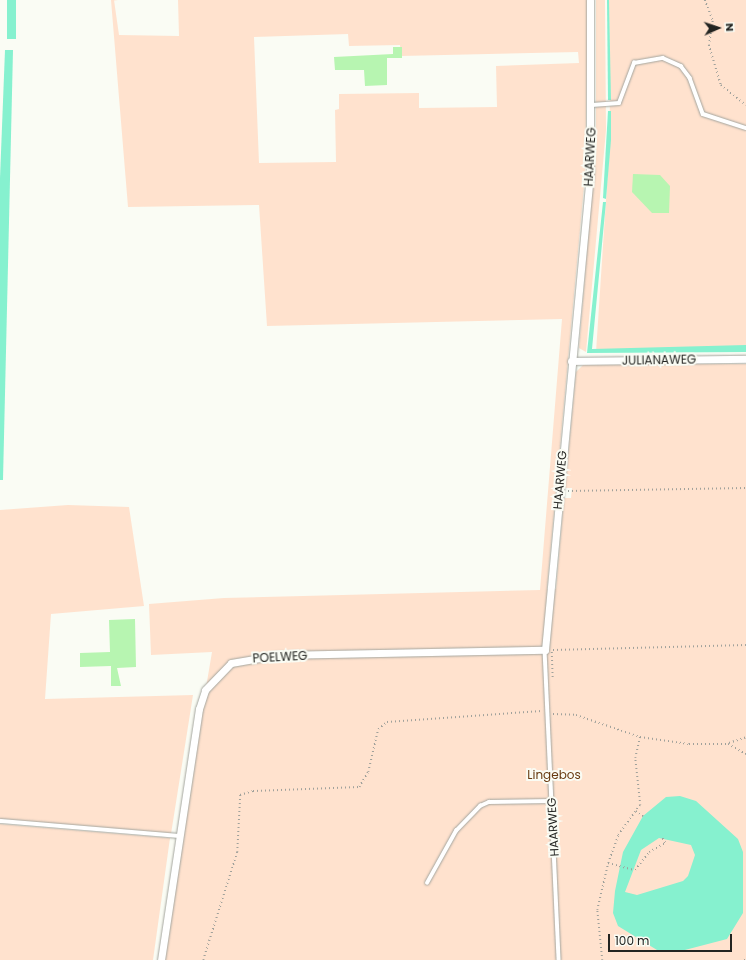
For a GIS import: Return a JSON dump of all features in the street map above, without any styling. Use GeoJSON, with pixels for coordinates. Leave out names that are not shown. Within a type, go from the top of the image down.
{"type":"FeatureCollection","features":[{"type":"Feature","properties":{"kind":"street","name":"HAARWEG"},"geometry":{"type":"LineString","coordinates":[[545,650],[590,170],[592,105],[590,0]]}},
{"type":"Feature","properties":{"kind":"street","name":"JULIANAWEG"},"geometry":{"type":"LineString","coordinates":[[571,360],[746,359]]}},
{"type":"Feature","properties":{"kind":"street","name":"POELWEG"},"geometry":{"type":"LineString","coordinates":[[161,960],[199,709],[205,690],[231,663],[278,655],[545,650]]}},
{"type":"Feature","properties":{"kind":"lane"},"geometry":{"type":"LineString","coordinates":[[592,105],[619,103],[634,63],[663,58],[681,66],[690,78],[703,114],[746,128]]}},
{"type":"Feature","properties":{"kind":"lane","name":"HAARWEG"},"geometry":{"type":"LineString","coordinates":[[545,650],[559,960]]}},
{"type":"Feature","properties":{"kind":"lane"},"geometry":{"type":"LineString","coordinates":[[427,884],[456,831],[480,806],[489,802],[552,801]]}},
{"type":"Feature","properties":{"kind":"lane"},"geometry":{"type":"LineString","coordinates":[[0,821],[180,836]]}},
{"type":"Feature","properties":{"kind":"path"},"geometry":{"type":"LineString","coordinates":[[705,0],[713,21],[709,45],[721,85],[746,105]]}},
{"type":"Feature","properties":{"kind":"path"},"geometry":{"type":"LineString","coordinates":[[559,491],[746,488]]}},
{"type":"Feature","properties":{"kind":"path"},"geometry":{"type":"LineString","coordinates":[[545,650],[746,645]]}},
{"type":"Feature","properties":{"kind":"path"},"geometry":{"type":"LineString","coordinates":[[203,960],[238,852],[240,795],[254,791],[359,787],[368,772],[378,729],[387,722],[541,711]]}},
{"type":"Feature","properties":{"kind":"path"},"geometry":{"type":"LineString","coordinates":[[547,711],[586,718],[640,737],[689,744],[728,744],[746,737]]}},
{"type":"Feature","properties":{"kind":"path"},"geometry":{"type":"LineString","coordinates":[[602,960],[597,910],[608,863],[618,835],[640,805],[635,758],[640,737]]}},
{"type":"Feature","properties":{"kind":"path"},"geometry":{"type":"LineString","coordinates":[[728,744],[746,754]]}},
{"type":"Feature","properties":{"kind":"path"},"geometry":{"type":"LineString","coordinates":[[636,810],[642,816]]}},
{"type":"Feature","properties":{"kind":"path"},"geometry":{"type":"LineString","coordinates":[[608,863],[635,870],[649,852],[665,843],[662,838]]}},
{"type":"Feature","properties":{"kind":"green space","name":"Lingebos"},"geometry":{"type":"Polygon","coordinates":[[[111,0],[114,0],[119,35],[179,36],[178,0],[588,0],[585,175],[547,589],[556,589],[564,498],[571,498],[572,488],[565,488],[576,372],[584,364],[746,364],[746,960],[160,960],[212,652],[151,655],[149,604],[224,598],[540,590],[562,319],[267,326],[259,205],[128,207],[111,0]],[[348,34],[254,37],[259,163],[336,162],[335,110],[339,109],[339,94],[419,93],[419,108],[497,107],[496,66],[579,63],[578,52],[401,56],[400,45],[349,46],[348,34]]]}},
{"type":"Feature","properties":{"kind":"green space"},"geometry":{"type":"Polygon","coordinates":[[[596,0],[605,0],[606,130],[586,352],[579,348],[596,139],[596,0]]]}},
{"type":"Feature","properties":{"kind":"green space"},"geometry":{"type":"Polygon","coordinates":[[[609,0],[746,0],[746,350],[596,352],[610,139],[609,0]]]}},
{"type":"Feature","properties":{"kind":"green space"},"geometry":{"type":"Polygon","coordinates":[[[68,505],[129,507],[144,606],[51,614],[45,699],[193,695],[171,834],[0,819],[0,510],[68,505]]]}},
{"type":"Feature","properties":{"kind":"green space"},"geometry":{"type":"Polygon","coordinates":[[[0,824],[170,838],[153,960],[0,960],[0,824]]]}},
{"type":"Feature","properties":{"kind":"shaded area"},"geometry":{"type":"Polygon","coordinates":[[[7,0],[16,0],[16,39],[7,39],[7,0]]]}},
{"type":"Feature","properties":{"kind":"shaded area"},"geometry":{"type":"Polygon","coordinates":[[[607,0],[609,0],[611,100],[608,100],[607,0]]]}},
{"type":"Feature","properties":{"kind":"shaded area"},"geometry":{"type":"Polygon","coordinates":[[[5,50],[13,50],[3,480],[0,480],[0,178],[5,50]]]}},
{"type":"Feature","properties":{"kind":"shaded area"},"geometry":{"type":"Polygon","coordinates":[[[608,111],[611,111],[611,140],[606,199],[603,198],[608,111]]]}},
{"type":"Feature","properties":{"kind":"shaded area"},"geometry":{"type":"Polygon","coordinates":[[[603,202],[606,202],[592,349],[746,345],[746,352],[587,353],[603,202]]]}},
{"type":"Feature","properties":{"kind":"shaded area"},"geometry":{"type":"Polygon","coordinates":[[[680,796],[696,801],[738,839],[743,852],[743,913],[727,939],[681,951],[657,950],[618,926],[613,913],[615,891],[623,852],[643,816],[666,797],[680,796]],[[659,838],[641,850],[625,892],[637,895],[683,881],[688,876],[695,855],[691,845],[659,838]]]}},
{"type":"Feature","properties":{"kind":"building"},"geometry":{"type":"Polygon","coordinates":[[[393,47],[402,47],[402,58],[387,58],[387,85],[365,86],[364,70],[335,70],[334,57],[393,54],[393,47]]]}},
{"type":"Feature","properties":{"kind":"building"},"geometry":{"type":"Polygon","coordinates":[[[633,174],[660,175],[670,186],[669,213],[652,213],[632,192],[633,174]]]}},
{"type":"Feature","properties":{"kind":"building"},"geometry":{"type":"Polygon","coordinates":[[[135,619],[136,667],[117,668],[121,686],[111,686],[111,666],[80,667],[80,653],[110,652],[109,620],[135,619]]]}}]}
